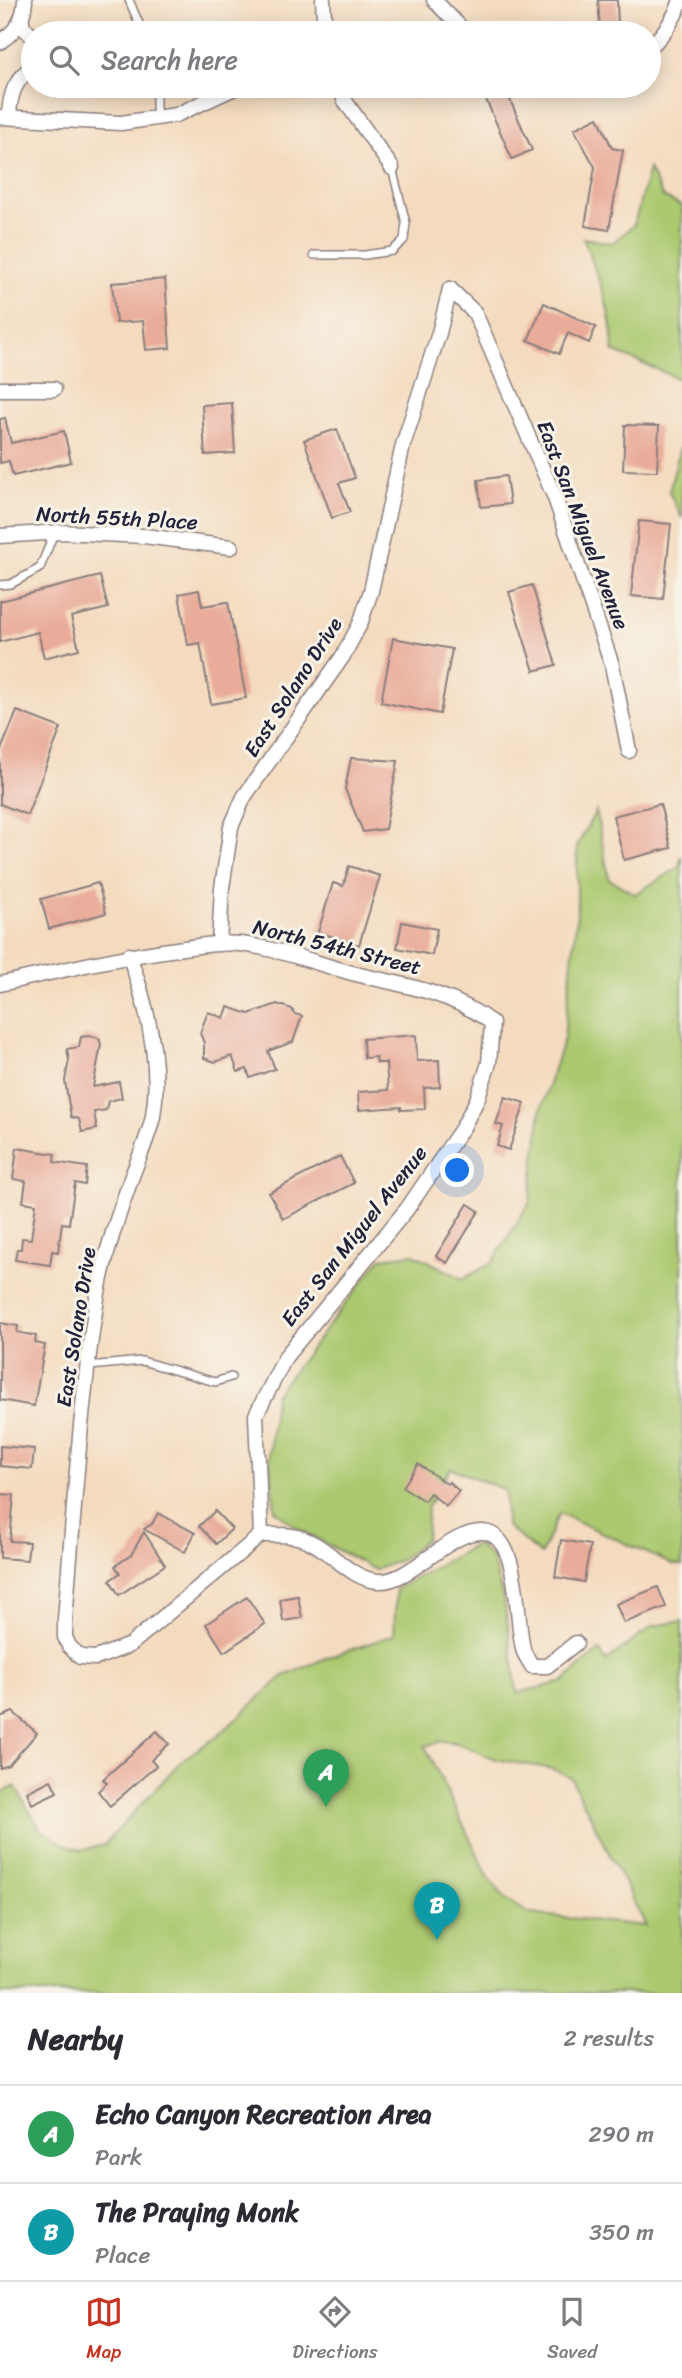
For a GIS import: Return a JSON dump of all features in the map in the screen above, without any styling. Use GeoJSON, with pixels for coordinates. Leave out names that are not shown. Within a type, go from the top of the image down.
{"type":"FeatureCollection","features":[{"type":"Feature","properties":{"kind":"street"},"geometry":{"type":"LineString","coordinates":[[22,21],[25,0]]}},
{"type":"Feature","properties":{"kind":"street"},"geometry":{"type":"LineString","coordinates":[[323,0],[324,21]]}},
{"type":"Feature","properties":{"kind":"street"},"geometry":{"type":"LineString","coordinates":[[434,0],[454,21]]}},
{"type":"Feature","properties":{"kind":"street"},"geometry":{"type":"LineString","coordinates":[[661,35],[680,9]]}},
{"type":"Feature","properties":{"kind":"street"},"geometry":{"type":"LineString","coordinates":[[0,42],[21,22]]}},
{"type":"Feature","properties":{"kind":"street"},"geometry":{"type":"LineString","coordinates":[[21,79],[13,89],[4,117],[121,122],[176,114],[212,98]]}},
{"type":"Feature","properties":{"kind":"street"},"geometry":{"type":"LineString","coordinates":[[344,98],[392,168]]}},
{"type":"Feature","properties":{"kind":"street","name":"East San Miguel Avenue"},"geometry":{"type":"LineString","coordinates":[[450,289],[475,313],[555,498],[612,665],[629,751]]}},
{"type":"Feature","properties":{"kind":"street","name":"East Solano Drive"},"geometry":{"type":"LineString","coordinates":[[219,944],[222,888],[231,827],[244,797],[343,656],[360,624],[371,591],[403,445],[439,333],[450,289]]}},
{"type":"Feature","properties":{"kind":"street"},"geometry":{"type":"LineString","coordinates":[[0,389],[54,389]]}},
{"type":"Feature","properties":{"kind":"street","name":"North 55th Place"},"geometry":{"type":"LineString","coordinates":[[0,536],[54,533],[144,536],[231,547]]}},
{"type":"Feature","properties":{"kind":"street","name":"North 54th Street"},"geometry":{"type":"LineString","coordinates":[[0,984],[129,955],[239,944],[276,950],[352,973],[430,991],[474,1009],[492,1023]]}},
{"type":"Feature","properties":{"kind":"street","name":"East Solano Drive"},"geometry":{"type":"LineString","coordinates":[[129,955],[150,1029],[156,1083],[153,1118],[113,1228],[97,1297],[83,1417],[65,1637],[69,1646],[80,1657],[96,1658],[130,1645],[261,1535]]}},
{"type":"Feature","properties":{"kind":"street","name":"East San Miguel Avenue"},"geometry":{"type":"LineString","coordinates":[[261,1535],[256,1415],[286,1356],[407,1209],[463,1127],[477,1100],[489,1063],[492,1023]]}},
{"type":"Feature","properties":{"kind":"street"},"geometry":{"type":"LineString","coordinates":[[261,1535],[290,1536],[306,1540],[352,1571],[375,1581],[382,1581],[407,1571],[465,1534],[484,1532],[493,1535],[510,1564],[519,1604],[524,1651],[533,1666],[547,1666],[576,1643]]}},
{"type":"Feature","properties":{"kind":"lane"},"geometry":{"type":"LineString","coordinates":[[130,0],[138,21]]}},
{"type":"Feature","properties":{"kind":"lane"},"geometry":{"type":"LineString","coordinates":[[156,98],[156,117]]}},
{"type":"Feature","properties":{"kind":"lane"},"geometry":{"type":"LineString","coordinates":[[314,255],[365,255],[392,251],[404,240],[406,223],[392,168]]}},
{"type":"Feature","properties":{"kind":"lane"},"geometry":{"type":"LineString","coordinates":[[0,585],[11,584],[40,568],[54,533]]}},
{"type":"Feature","properties":{"kind":"lane"},"geometry":{"type":"LineString","coordinates":[[89,1366],[142,1361],[215,1382],[231,1377]]}},
{"type":"Feature","properties":{"kind":"green space"},"geometry":{"type":"Polygon","coordinates":[[[649,169],[663,197],[682,206],[682,380],[613,351],[607,308],[583,238],[612,243],[634,225],[649,169]]]}},
{"type":"Feature","properties":{"kind":"green space"},"geometry":{"type":"Polygon","coordinates":[[[682,399],[682,518],[669,492],[681,444],[682,399]]]}},
{"type":"Feature","properties":{"kind":"green space"},"geometry":{"type":"Polygon","coordinates":[[[596,811],[609,879],[635,894],[678,868],[682,856],[682,1566],[671,1564],[559,1513],[541,1555],[506,1526],[505,1490],[451,1468],[428,1506],[426,1539],[401,1560],[375,1570],[297,1528],[275,1510],[269,1455],[275,1395],[381,1258],[414,1254],[463,1279],[492,1263],[530,1202],[541,1109],[564,1038],[577,913],[577,846],[596,811]]]}},
{"type":"Feature","properties":{"kind":"green space"},"geometry":{"type":"Polygon","coordinates":[[[477,1544],[492,1558],[505,1605],[517,1693],[563,1682],[599,1650],[606,1661],[653,1626],[682,1621],[682,1993],[0,1993],[0,1794],[15,1786],[40,1829],[64,1844],[83,1850],[104,1845],[183,1759],[218,1736],[282,1677],[326,1658],[394,1635],[396,1589],[477,1544]],[[450,1742],[425,1746],[490,1880],[506,1899],[530,1914],[646,1926],[571,1778],[544,1767],[496,1759],[450,1742]]]}},
{"type":"Feature","properties":{"kind":"building"},"geometry":{"type":"Polygon","coordinates":[[[598,0],[617,0],[618,21],[599,21],[598,0]]]}},
{"type":"Feature","properties":{"kind":"building"},"geometry":{"type":"Polygon","coordinates":[[[485,98],[509,98],[532,150],[512,159],[485,98]]]}},
{"type":"Feature","properties":{"kind":"building"},"geometry":{"type":"Polygon","coordinates":[[[598,117],[612,148],[623,150],[609,230],[585,226],[595,167],[574,129],[598,117]]]}},
{"type":"Feature","properties":{"kind":"building"},"geometry":{"type":"Polygon","coordinates":[[[165,279],[170,348],[146,350],[143,321],[116,323],[112,283],[165,279]]]}},
{"type":"Feature","properties":{"kind":"building"},"geometry":{"type":"Polygon","coordinates":[[[544,303],[596,327],[589,343],[568,333],[559,354],[528,340],[544,303]]]}},
{"type":"Feature","properties":{"kind":"building"},"geometry":{"type":"Polygon","coordinates":[[[232,403],[235,453],[205,455],[202,405],[232,403]]]}},
{"type":"Feature","properties":{"kind":"building"},"geometry":{"type":"Polygon","coordinates":[[[5,418],[11,443],[64,431],[71,462],[13,476],[9,461],[0,463],[0,419],[5,418]]]}},
{"type":"Feature","properties":{"kind":"building"},"geometry":{"type":"Polygon","coordinates":[[[625,425],[659,426],[657,471],[623,470],[625,425]]]}},
{"type":"Feature","properties":{"kind":"building"},"geometry":{"type":"Polygon","coordinates":[[[337,429],[355,478],[339,483],[350,512],[332,518],[304,440],[337,429]]]}},
{"type":"Feature","properties":{"kind":"building"},"geometry":{"type":"Polygon","coordinates":[[[506,476],[510,504],[481,507],[478,480],[506,476]]]}},
{"type":"Feature","properties":{"kind":"building"},"geometry":{"type":"Polygon","coordinates":[[[639,521],[671,524],[663,599],[631,596],[639,521]]]}},
{"type":"Feature","properties":{"kind":"building"},"geometry":{"type":"Polygon","coordinates":[[[100,576],[108,608],[71,617],[79,649],[44,658],[38,632],[0,642],[0,601],[100,576]]]}},
{"type":"Feature","properties":{"kind":"building"},"geometry":{"type":"Polygon","coordinates":[[[532,585],[556,665],[534,671],[509,592],[532,585]]]}},
{"type":"Feature","properties":{"kind":"building"},"geometry":{"type":"Polygon","coordinates":[[[199,590],[202,606],[228,602],[246,698],[211,704],[200,643],[188,645],[179,594],[199,590]]]}},
{"type":"Feature","properties":{"kind":"building"},"geometry":{"type":"Polygon","coordinates":[[[393,638],[452,649],[440,714],[381,702],[393,638]]]}},
{"type":"Feature","properties":{"kind":"building"},"geometry":{"type":"Polygon","coordinates":[[[17,711],[61,728],[27,815],[0,804],[0,752],[17,711]]]}},
{"type":"Feature","properties":{"kind":"building"},"geometry":{"type":"Polygon","coordinates":[[[351,758],[398,761],[385,829],[363,832],[345,789],[351,758]]]}},
{"type":"Feature","properties":{"kind":"building"},"geometry":{"type":"Polygon","coordinates":[[[660,804],[671,848],[624,860],[613,816],[660,804]]]}},
{"type":"Feature","properties":{"kind":"building"},"geometry":{"type":"Polygon","coordinates":[[[349,866],[380,876],[359,945],[318,932],[333,883],[343,886],[349,866]]]}},
{"type":"Feature","properties":{"kind":"building"},"geometry":{"type":"Polygon","coordinates":[[[98,883],[106,913],[49,929],[41,899],[98,883]]]}},
{"type":"Feature","properties":{"kind":"building"},"geometry":{"type":"Polygon","coordinates":[[[402,922],[437,929],[432,955],[397,948],[402,922]]]}},
{"type":"Feature","properties":{"kind":"building"},"geometry":{"type":"Polygon","coordinates":[[[277,1004],[302,1016],[293,1042],[268,1051],[275,1069],[250,1078],[247,1069],[238,1072],[232,1056],[215,1062],[204,1058],[204,1043],[200,1033],[208,1012],[224,1018],[228,1007],[249,1014],[277,1004]]]}},
{"type":"Feature","properties":{"kind":"building"},"geometry":{"type":"Polygon","coordinates":[[[416,1035],[417,1061],[439,1060],[440,1087],[424,1088],[425,1109],[401,1110],[401,1107],[359,1110],[358,1092],[388,1090],[386,1063],[377,1063],[376,1057],[364,1058],[363,1039],[416,1035]]]}},
{"type":"Feature","properties":{"kind":"building"},"geometry":{"type":"Polygon","coordinates":[[[81,1037],[99,1038],[101,1045],[93,1087],[119,1082],[122,1098],[108,1101],[106,1110],[94,1112],[97,1129],[82,1132],[79,1119],[71,1117],[65,1081],[69,1060],[67,1049],[79,1047],[81,1037]]]}},
{"type":"Feature","properties":{"kind":"building"},"geometry":{"type":"Polygon","coordinates":[[[505,1097],[525,1103],[509,1150],[497,1146],[503,1126],[496,1124],[505,1097]]]}},
{"type":"Feature","properties":{"kind":"building"},"geometry":{"type":"Polygon","coordinates":[[[17,1148],[55,1154],[54,1162],[87,1167],[85,1185],[75,1183],[69,1224],[62,1223],[58,1252],[52,1251],[50,1265],[15,1260],[17,1249],[21,1249],[22,1238],[31,1239],[36,1204],[23,1202],[26,1181],[13,1179],[17,1148]]]}},
{"type":"Feature","properties":{"kind":"building"},"geometry":{"type":"Polygon","coordinates":[[[340,1156],[354,1183],[283,1219],[269,1193],[340,1156]]]}},
{"type":"Feature","properties":{"kind":"building"},"geometry":{"type":"Polygon","coordinates":[[[468,1204],[479,1211],[447,1263],[436,1256],[468,1204]]]}},
{"type":"Feature","properties":{"kind":"building"},"geometry":{"type":"Polygon","coordinates":[[[0,1323],[18,1326],[17,1332],[36,1336],[35,1343],[45,1345],[34,1406],[0,1400],[0,1323]]]}},
{"type":"Feature","properties":{"kind":"building"},"geometry":{"type":"Polygon","coordinates":[[[0,1446],[34,1449],[32,1469],[0,1466],[0,1446]]]}},
{"type":"Feature","properties":{"kind":"building"},"geometry":{"type":"Polygon","coordinates":[[[418,1464],[459,1491],[446,1506],[430,1493],[424,1501],[403,1487],[418,1464]]]}},
{"type":"Feature","properties":{"kind":"building"},"geometry":{"type":"Polygon","coordinates":[[[0,1494],[14,1495],[10,1541],[29,1542],[27,1560],[0,1558],[0,1494]]]}},
{"type":"Feature","properties":{"kind":"building"},"geometry":{"type":"Polygon","coordinates":[[[215,1511],[232,1529],[216,1544],[199,1526],[215,1511]]]}},
{"type":"Feature","properties":{"kind":"building"},"geometry":{"type":"Polygon","coordinates":[[[158,1513],[195,1533],[185,1552],[144,1529],[152,1524],[158,1513]]]}},
{"type":"Feature","properties":{"kind":"building"},"geometry":{"type":"Polygon","coordinates":[[[144,1532],[165,1565],[119,1595],[110,1580],[120,1573],[115,1566],[131,1555],[144,1532]]]}},
{"type":"Feature","properties":{"kind":"building"},"geometry":{"type":"Polygon","coordinates":[[[561,1540],[590,1545],[584,1582],[555,1577],[561,1540]]]}},
{"type":"Feature","properties":{"kind":"building"},"geometry":{"type":"Polygon","coordinates":[[[658,1587],[666,1607],[624,1623],[616,1604],[658,1587]]]}},
{"type":"Feature","properties":{"kind":"building"},"geometry":{"type":"Polygon","coordinates":[[[298,1596],[302,1618],[283,1621],[280,1599],[298,1596]]]}},
{"type":"Feature","properties":{"kind":"building"},"geometry":{"type":"Polygon","coordinates":[[[247,1597],[265,1624],[224,1652],[206,1624],[247,1597]]]}},
{"type":"Feature","properties":{"kind":"building"},"geometry":{"type":"Polygon","coordinates":[[[13,1712],[37,1733],[9,1765],[0,1768],[0,1717],[13,1712]]]}},
{"type":"Feature","properties":{"kind":"building"},"geometry":{"type":"Polygon","coordinates":[[[157,1731],[169,1744],[151,1760],[156,1766],[110,1806],[98,1791],[107,1783],[103,1779],[157,1731]]]}},
{"type":"Feature","properties":{"kind":"building"},"geometry":{"type":"Polygon","coordinates":[[[51,1780],[57,1792],[32,1804],[27,1792],[51,1780]]]}},
{"type":"Feature","properties":{"kind":"place","name":"Echo Canyon Recreation Area"},"geometry":{"type":"Point","coordinates":[326,1807]}},
{"type":"Feature","properties":{"kind":"place","name":"The Praying Monk"},"geometry":{"type":"Point","coordinates":[437,1940]}}]}
